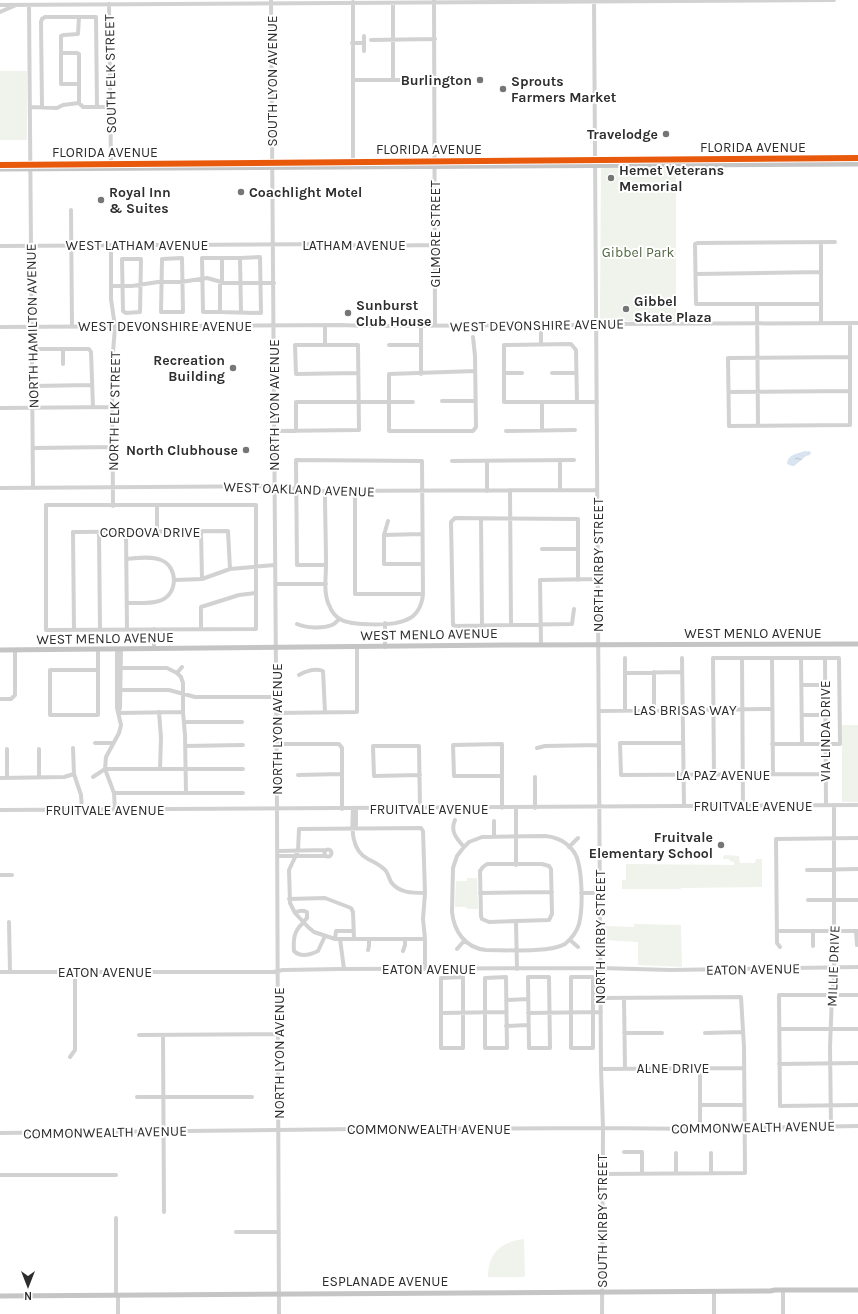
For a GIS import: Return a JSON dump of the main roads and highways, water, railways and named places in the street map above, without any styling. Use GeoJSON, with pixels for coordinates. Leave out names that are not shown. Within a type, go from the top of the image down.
{"type":"FeatureCollection","features":[{"type":"Feature","properties":{"kind":"main road","name":"FLORIDA AVENUE"},"geometry":{"type":"LineString","coordinates":[[434,164],[522,166],[696,160],[858,158]]}},
{"type":"Feature","properties":{"kind":"main road"},"geometry":{"type":"LineString","coordinates":[[680,164],[685,162],[694,162],[696,160]]}},
{"type":"Feature","properties":{"kind":"main road"},"geometry":{"type":"LineString","coordinates":[[706,164],[706,162],[727,160]]}},
{"type":"Feature","properties":{"kind":"main road","name":"FLORIDA AVENUE"},"geometry":{"type":"LineString","coordinates":[[111,166],[165,168],[273,165],[434,164],[527,161],[680,164],[858,164]]}},
{"type":"Feature","properties":{"kind":"main road"},"geometry":{"type":"LineString","coordinates":[[487,166],[492,164],[518,164],[527,161]]}},
{"type":"Feature","properties":{"kind":"main road"},"geometry":{"type":"LineString","coordinates":[[522,166],[528,163],[549,163],[557,161]]}},
{"type":"Feature","properties":{"kind":"main road","name":"FLORIDA AVENUE"},"geometry":{"type":"LineString","coordinates":[[0,164],[30,166],[111,166],[208,163],[273,165]]}},
{"type":"Feature","properties":{"kind":"main road"},"geometry":{"type":"LineString","coordinates":[[165,168],[165,166],[168,165],[196,165],[208,163]]}},
{"type":"Feature","properties":{"kind":"main road","name":"FLORIDA AVENUE"},"geometry":{"type":"LineString","coordinates":[[0,169],[30,166]]}},
{"type":"Feature","properties":{"kind":"main road","name":"WEST MENLO AVENUE"},"geometry":{"type":"LineString","coordinates":[[0,650],[541,645],[858,644]]}},
{"type":"Feature","properties":{"kind":"main road","name":"ESPLANADE AVENUE"},"geometry":{"type":"LineString","coordinates":[[0,1296],[858,1290]]}},
{"type":"Feature","properties":{"kind":"main road","name":"ESPLANADE AVENUE"},"geometry":{"type":"LineString","coordinates":[[770,1291],[783,1293],[858,1293]]}},
{"type":"Feature","properties":{"kind":"water"},"geometry":{"type":"Polygon","coordinates":[[[805,451],[811,452],[810,455],[806,456],[794,466],[787,464],[791,456],[805,451]]]}},
{"type":"Feature","properties":{"kind":"place","name":"Burlington"},"geometry":{"type":"Point","coordinates":[480,80]}},
{"type":"Feature","properties":{"kind":"place","name":"Sprouts Farmers Market"},"geometry":{"type":"Point","coordinates":[503,89]}},
{"type":"Feature","properties":{"kind":"place","name":"Travelodge"},"geometry":{"type":"Point","coordinates":[666,134]}},
{"type":"Feature","properties":{"kind":"place","name":"Hemet Veterans Memorial"},"geometry":{"type":"Point","coordinates":[611,178]}},
{"type":"Feature","properties":{"kind":"place","name":"Coachlight Motel"},"geometry":{"type":"Point","coordinates":[241,192]}},
{"type":"Feature","properties":{"kind":"place","name":"Royal Inn & Suites"},"geometry":{"type":"Point","coordinates":[101,200]}},
{"type":"Feature","properties":{"kind":"place","name":"Gibbel Skate Plaza"},"geometry":{"type":"Point","coordinates":[626,309]}},
{"type":"Feature","properties":{"kind":"place","name":"Sunburst Club House"},"geometry":{"type":"Point","coordinates":[348,313]}},
{"type":"Feature","properties":{"kind":"place","name":"Recreation Building"},"geometry":{"type":"Point","coordinates":[233,368]}},
{"type":"Feature","properties":{"kind":"place","name":"North Clubhouse"},"geometry":{"type":"Point","coordinates":[246,450]}},
{"type":"Feature","properties":{"kind":"place","name":"Fruitvale Elementary School"},"geometry":{"type":"Point","coordinates":[721,845]}},
{"type":"Feature","properties":{"kind":"park label","name":"Gibbel Park"},"geometry":{"type":"Point","coordinates":[638,252]}}]}
